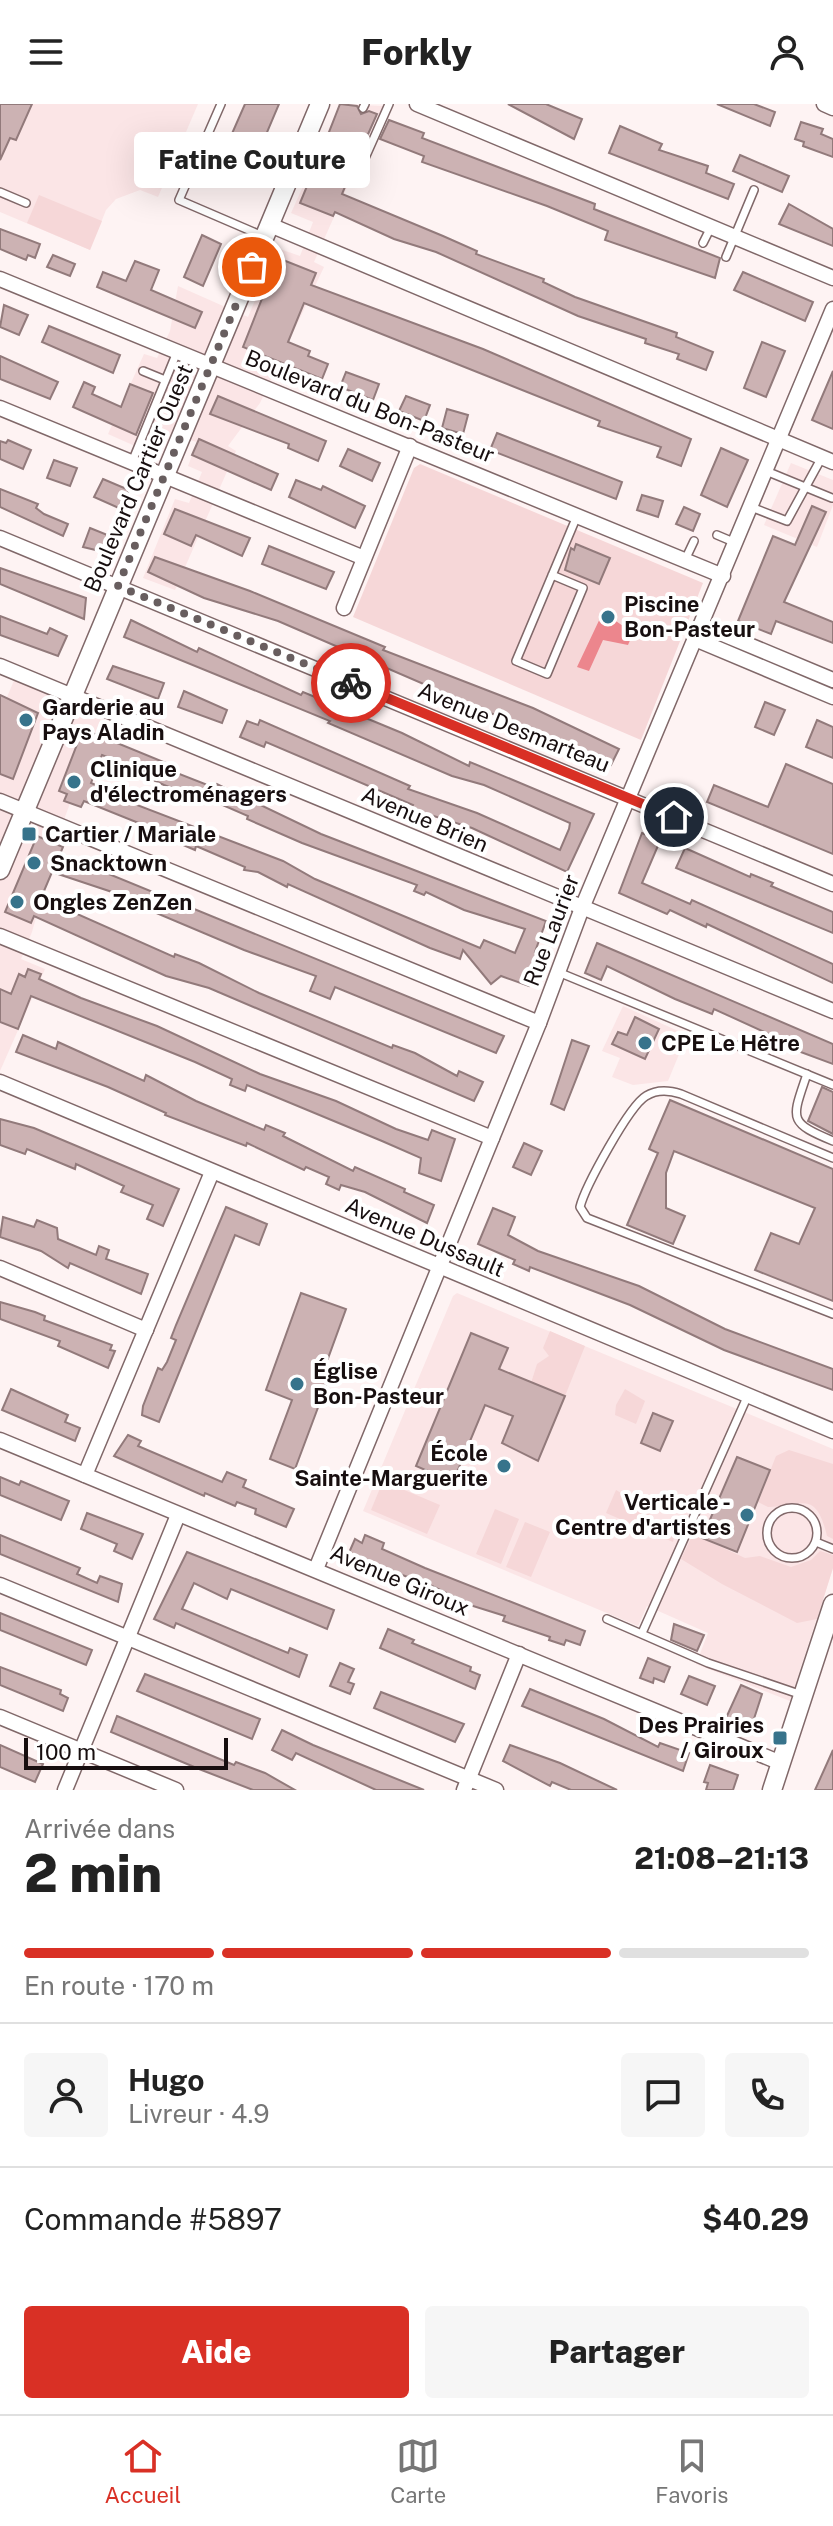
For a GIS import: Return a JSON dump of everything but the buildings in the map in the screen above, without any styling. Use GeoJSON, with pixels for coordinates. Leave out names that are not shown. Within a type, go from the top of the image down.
{"type":"FeatureCollection","features":[{"type":"Feature","properties":{"kind":"street","name":"Boulevard Cartier Ouest"},"geometry":{"type":"LineString","coordinates":[[0,870],[320,104]]}},
{"type":"Feature","properties":{"kind":"street"},"geometry":{"type":"LineString","coordinates":[[417,104],[833,278]]}},
{"type":"Feature","properties":{"kind":"street"},"geometry":{"type":"LineString","coordinates":[[824,104],[833,108]]}},
{"type":"Feature","properties":{"kind":"street"},"geometry":{"type":"LineString","coordinates":[[267,231],[827,460]]}},
{"type":"Feature","properties":{"kind":"street","name":"Boulevard du Bon-Pasteur"},"geometry":{"type":"LineString","coordinates":[[0,279],[723,576]]}},
{"type":"Feature","properties":{"kind":"street","name":"Rue Laurier"},"geometry":{"type":"LineString","coordinates":[[316,1569],[539,1023],[582,908],[833,309]]}},
{"type":"Feature","properties":{"kind":"street"},"geometry":{"type":"LineString","coordinates":[[0,408],[364,558]]}},
{"type":"Feature","properties":{"kind":"street"},"geometry":{"type":"LineString","coordinates":[[344,608],[410,446]]}},
{"type":"Feature","properties":{"kind":"street","name":"Avenue Desmarteau"},"geometry":{"type":"LineString","coordinates":[[0,538],[833,884]]}},
{"type":"Feature","properties":{"kind":"street"},"geometry":{"type":"LineString","coordinates":[[701,625],[827,687]]}},
{"type":"Feature","properties":{"kind":"street"},"geometry":{"type":"LineString","coordinates":[[695,639],[827,687]]}},
{"type":"Feature","properties":{"kind":"street","name":"Avenue Brien"},"geometry":{"type":"LineString","coordinates":[[0,666],[833,1011]]}},
{"type":"Feature","properties":{"kind":"street"},"geometry":{"type":"LineString","coordinates":[[0,801],[539,1023]]}},
{"type":"Feature","properties":{"kind":"street"},"geometry":{"type":"LineString","coordinates":[[0,936],[492,1138]]}},
{"type":"Feature","properties":{"kind":"street","name":"Avenue Dussault"},"geometry":{"type":"LineString","coordinates":[[0,1082],[833,1431]]}},
{"type":"Feature","properties":{"kind":"street"},"geometry":{"type":"LineString","coordinates":[[85,1475],[212,1172]]}},
{"type":"Feature","properties":{"kind":"street"},"geometry":{"type":"LineString","coordinates":[[0,1268],[146,1330]]}},
{"type":"Feature","properties":{"kind":"street","name":"Avenue Giroux"},"geometry":{"type":"LineString","coordinates":[[0,1440],[781,1763]]}},
{"type":"Feature","properties":{"kind":"street"},"geometry":{"type":"LineString","coordinates":[[65,1790],[178,1515]]}},
{"type":"Feature","properties":{"kind":"street"},"geometry":{"type":"LineString","coordinates":[[0,1585],[466,1784],[496,1790]]}},
{"type":"Feature","properties":{"kind":"street"},"geometry":{"type":"LineString","coordinates":[[772,1790],[833,1604]]}},
{"type":"Feature","properties":{"kind":"street"},"geometry":{"type":"LineString","coordinates":[[466,1784],[519,1654]]}},
{"type":"Feature","properties":{"kind":"street"},"geometry":{"type":"LineString","coordinates":[[0,1717],[176,1790]]}},
{"type":"Feature","properties":{"kind":"lane"},"geometry":{"type":"LineString","coordinates":[[221,104],[179,200],[267,231]]}},
{"type":"Feature","properties":{"kind":"lane"},"geometry":{"type":"LineString","coordinates":[[304,143],[361,167],[389,104]]}},
{"type":"Feature","properties":{"kind":"lane"},"geometry":{"type":"LineString","coordinates":[[726,257],[754,190]]}},
{"type":"Feature","properties":{"kind":"lane"},"geometry":{"type":"LineString","coordinates":[[0,192],[26,203]]}},
{"type":"Feature","properties":{"kind":"lane"},"geometry":{"type":"LineString","coordinates":[[703,243],[711,227]]}},
{"type":"Feature","properties":{"kind":"lane"},"geometry":{"type":"LineString","coordinates":[[132,462],[177,352]]}},
{"type":"Feature","properties":{"kind":"lane"},"geometry":{"type":"LineString","coordinates":[[143,371],[165,380]]}},
{"type":"Feature","properties":{"kind":"lane"},"geometry":{"type":"LineString","coordinates":[[751,507],[787,521],[797,498],[827,460]]}},
{"type":"Feature","properties":{"kind":"lane"},"geometry":{"type":"LineString","coordinates":[[766,471],[832,498]]}},
{"type":"Feature","properties":{"kind":"lane"},"geometry":{"type":"LineString","coordinates":[[552,575],[583,588],[547,674],[516,661],[552,575],[577,516]]}},
{"type":"Feature","properties":{"kind":"lane"},"geometry":{"type":"LineString","coordinates":[[717,535],[736,543]]}},
{"type":"Feature","properties":{"kind":"lane"},"geometry":{"type":"LineString","coordinates":[[685,560],[694,541]]}},
{"type":"Feature","properties":{"kind":"lane"},"geometry":{"type":"LineString","coordinates":[[558,972],[833,1085]]}},
{"type":"Feature","properties":{"kind":"lane"},"geometry":{"type":"LineString","coordinates":[[807,1074],[797,1104],[798,1122],[803,1128],[833,1141]]}},
{"type":"Feature","properties":{"kind":"lane"},"geometry":{"type":"LineString","coordinates":[[833,1158],[681,1094],[661,1091],[644,1097],[636,1105],[611,1143],[580,1207],[587,1218],[833,1314]]}},
{"type":"Feature","properties":{"kind":"lane"},"geometry":{"type":"LineString","coordinates":[[642,1633],[748,1395]]}},
{"type":"Feature","properties":{"kind":"lane"},"geometry":{"type":"LineString","coordinates":[[800,1509],[815,1523],[816,1542],[802,1556],[782,1556],[769,1543],[769,1523],[780,1511],[800,1509]]}},
{"type":"Feature","properties":{"kind":"lane"},"geometry":{"type":"LineString","coordinates":[[816,1542],[833,1549]]}},
{"type":"Feature","properties":{"kind":"lane"},"geometry":{"type":"LineString","coordinates":[[607,1619],[708,1663],[803,1696]]}},
{"type":"Feature","properties":{"kind":"shaded area"},"geometry":{"type":"Polygon","coordinates":[[[0,104],[198,104],[158,197],[140,190],[116,199],[106,210],[90,250],[0,212],[0,104]]]}},
{"type":"Feature","properties":{"kind":"shaded area"},"geometry":{"type":"Polygon","coordinates":[[[340,104],[383,106],[314,262],[324,267],[260,403],[228,446],[236,451],[175,590],[143,578],[175,499],[189,503],[202,472],[188,466],[197,442],[161,432],[153,454],[108,434],[144,354],[157,358],[170,331],[178,286],[248,317],[277,248],[300,256],[313,222],[291,213],[340,104]]]}},
{"type":"Feature","properties":{"kind":"shaded area"},"geometry":{"type":"Polygon","coordinates":[[[39,195],[102,221],[90,250],[27,223],[39,195]]]}},
{"type":"Feature","properties":{"kind":"shaded area"},"geometry":{"type":"Polygon","coordinates":[[[791,463],[833,480],[833,505],[817,547],[764,525],[791,463]]]}},
{"type":"Feature","properties":{"kind":"shaded area"},"geometry":{"type":"Polygon","coordinates":[[[420,464],[703,583],[641,740],[353,617],[414,468],[420,464]]]}},
{"type":"Feature","properties":{"kind":"shaded area","name":"Piscine Bon-Pasteur"},"geometry":{"type":"Polygon","coordinates":[[[603,612],[633,633],[628,645],[603,640],[589,671],[577,667],[603,612]]]}},
{"type":"Feature","properties":{"kind":"shaded area"},"geometry":{"type":"Polygon","coordinates":[[[15,678],[104,710],[61,828],[32,932],[21,959],[45,969],[0,1071],[0,714],[15,678]]]}},
{"type":"Feature","properties":{"kind":"shaded area","name":"CPE Le Hêtre"},"geometry":{"type":"Polygon","coordinates":[[[623,1006],[687,1035],[668,1081],[633,1085],[612,1077],[620,1058],[602,1051],[623,1006]]]}},
{"type":"Feature","properties":{"kind":"shaded area"},"geometry":{"type":"Polygon","coordinates":[[[457,1293],[833,1449],[833,1568],[790,1701],[696,1664],[708,1633],[647,1606],[638,1626],[363,1511],[453,1296],[457,1293]]]}},
{"type":"Feature","properties":{"kind":"shaded area"},"geometry":{"type":"Polygon","coordinates":[[[550,1331],[585,1346],[565,1396],[531,1383],[537,1364],[549,1356],[543,1348],[550,1331]]]}},
{"type":"Feature","properties":{"kind":"shaded area"},"geometry":{"type":"Polygon","coordinates":[[[625,1389],[645,1401],[636,1424],[615,1415],[616,1405],[625,1389]]]}},
{"type":"Feature","properties":{"kind":"shaded area"},"geometry":{"type":"Polygon","coordinates":[[[789,1450],[833,1464],[833,1539],[827,1536],[823,1521],[812,1506],[799,1503],[768,1507],[758,1502],[776,1456],[789,1450]]]}},
{"type":"Feature","properties":{"kind":"shaded area"},"geometry":{"type":"Polygon","coordinates":[[[383,1481],[440,1505],[427,1534],[371,1510],[383,1481]]]}},
{"type":"Feature","properties":{"kind":"shaded area"},"geometry":{"type":"Polygon","coordinates":[[[616,1490],[675,1533],[673,1542],[606,1513],[616,1490]]]}},
{"type":"Feature","properties":{"kind":"shaded area"},"geometry":{"type":"Polygon","coordinates":[[[495,1509],[519,1519],[501,1564],[476,1554],[495,1509]]]}},
{"type":"Feature","properties":{"kind":"shaded area"},"geometry":{"type":"Polygon","coordinates":[[[525,1522],[550,1532],[531,1577],[506,1567],[525,1522]]]}},
{"type":"Feature","properties":{"kind":"shaded area"},"geometry":{"type":"Polygon","coordinates":[[[693,1534],[745,1558],[760,1556],[791,1567],[811,1560],[820,1551],[833,1555],[833,1568],[817,1619],[797,1623],[681,1559],[693,1534]]]}},
{"type":"Feature","properties":{"kind":"way so far"},"geometry":{"type":"LineString","coordinates":[[252,267],[118,586],[351,683]]}},
{"type":"Feature","properties":{"kind":"place","name":"Fatine Couture"},"geometry":{"type":"Point","coordinates":[252,267]}},
{"type":"Feature","properties":{"kind":"place","name":"Piscine Bon-Pasteur"},"geometry":{"type":"Point","coordinates":[608,617]}},
{"type":"Feature","properties":{"kind":"place","name":"Garderie au Pays Aladin"},"geometry":{"type":"Point","coordinates":[26,720]}},
{"type":"Feature","properties":{"kind":"place","name":"Clinique d'électroménagers"},"geometry":{"type":"Point","coordinates":[74,782]}},
{"type":"Feature","properties":{"kind":"place","name":"Cartier / Mariale"},"geometry":{"type":"Point","coordinates":[29,834]}},
{"type":"Feature","properties":{"kind":"place","name":"Snacktown"},"geometry":{"type":"Point","coordinates":[34,863]}},
{"type":"Feature","properties":{"kind":"place","name":"Ongles ZenZen"},"geometry":{"type":"Point","coordinates":[17,902]}},
{"type":"Feature","properties":{"kind":"place","name":"CPE Le Hêtre"},"geometry":{"type":"Point","coordinates":[645,1043]}},
{"type":"Feature","properties":{"kind":"place","name":"Église Bon-Pasteur"},"geometry":{"type":"Point","coordinates":[297,1384]}},
{"type":"Feature","properties":{"kind":"place","name":"École Sainte-Marguerite"},"geometry":{"type":"Point","coordinates":[504,1466]}},
{"type":"Feature","properties":{"kind":"place","name":"Verticale - Centre d'artistes"},"geometry":{"type":"Point","coordinates":[747,1515]}},
{"type":"Feature","properties":{"kind":"place","name":"Des Prairies / Giroux"},"geometry":{"type":"Point","coordinates":[780,1738]}},
{"type":"Feature","properties":{"kind":"route"},"geometry":{"type":"LineString","coordinates":[[351,683],[674,817]]}}]}
